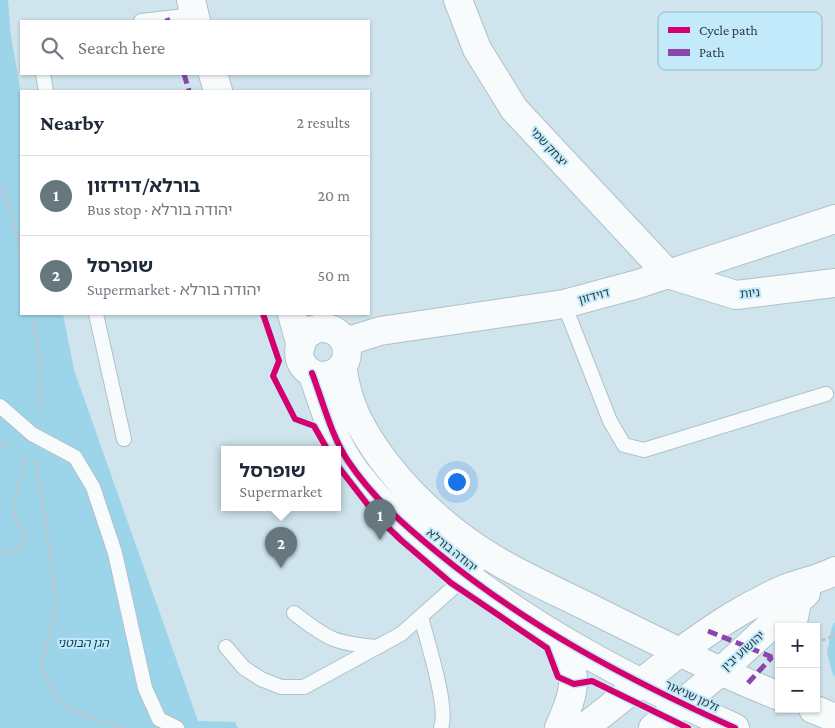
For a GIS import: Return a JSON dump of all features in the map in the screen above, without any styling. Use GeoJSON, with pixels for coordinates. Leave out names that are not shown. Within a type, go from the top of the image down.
{"type":"FeatureCollection","features":[{"type":"Feature","properties":{"kind":"street","name":"יצחק שמי"},"geometry":{"type":"LineString","coordinates":[[458,0],[477,49],[514,109],[668,274]]}},
{"type":"Feature","properties":{"kind":"street"},"geometry":{"type":"LineString","coordinates":[[212,75],[218,90]]}},
{"type":"Feature","properties":{"kind":"street","name":"דוידזון"},"geometry":{"type":"LineString","coordinates":[[334,338],[564,304],[638,284],[835,219]]}},
{"type":"Feature","properties":{"kind":"street","name":"ניות"},"geometry":{"type":"LineString","coordinates":[[668,274],[736,295],[835,283]]}},
{"type":"Feature","properties":{"kind":"street"},"geometry":{"type":"LineString","coordinates":[[292,315],[303,364],[312,373],[318,375],[331,374],[334,338],[324,328],[312,331],[300,346]]}},
{"type":"Feature","properties":{"kind":"street","name":"יהודה בורלא"},"geometry":{"type":"LineString","coordinates":[[334,338],[348,395],[356,417],[373,447],[412,494],[449,529],[489,556],[633,630],[721,671]]}},
{"type":"Feature","properties":{"kind":"street","name":"יהודה בורלא"},"geometry":{"type":"LineString","coordinates":[[312,373],[332,430],[341,446]]}},
{"type":"Feature","properties":{"kind":"street","name":"יהודה בורלא"},"geometry":{"type":"LineString","coordinates":[[341,447],[348,460],[390,511],[467,577],[555,637],[640,684]]}},
{"type":"Feature","properties":{"kind":"street","name":"יהושוע יבין"},"geometry":{"type":"LineString","coordinates":[[584,728],[680,652],[729,617],[790,587],[829,574]]}},
{"type":"Feature","properties":{"kind":"street","name":"יהושוע יבין"},"geometry":{"type":"LineString","coordinates":[[653,728],[721,671],[794,614],[829,574]]}},
{"type":"Feature","properties":{"kind":"street"},"geometry":{"type":"LineString","coordinates":[[555,637],[567,654],[573,669],[574,684],[559,728]]}},
{"type":"Feature","properties":{"kind":"street"},"geometry":{"type":"LineString","coordinates":[[721,671],[775,694]]}},
{"type":"Feature","properties":{"kind":"street","name":"זלמן שניאור"},"geometry":{"type":"LineString","coordinates":[[640,684],[734,728]]}},
{"type":"Feature","properties":{"kind":"street"},"geometry":{"type":"LineString","coordinates":[[820,699],[835,710]]}},
{"type":"Feature","properties":{"kind":"street"},"geometry":{"type":"LineString","coordinates":[[820,712],[835,718]]}},
{"type":"Feature","properties":{"kind":"lane"},"geometry":{"type":"LineString","coordinates":[[147,20],[194,12]]}},
{"type":"Feature","properties":{"kind":"lane"},"geometry":{"type":"LineString","coordinates":[[43,75],[46,90]]}},
{"type":"Feature","properties":{"kind":"lane"},"geometry":{"type":"LineString","coordinates":[[564,304],[610,421],[624,445],[644,450],[826,394]]}},
{"type":"Feature","properties":{"kind":"lane"},"geometry":{"type":"LineString","coordinates":[[96,315],[124,439]]}},
{"type":"Feature","properties":{"kind":"lane"},"geometry":{"type":"LineString","coordinates":[[0,406],[32,434],[75,457],[93,487],[114,553],[145,688],[158,719],[177,728]]}},
{"type":"Feature","properties":{"kind":"lane"},"geometry":{"type":"LineString","coordinates":[[226,647],[244,668],[261,679],[281,687],[304,687],[401,634],[489,556]]}},
{"type":"Feature","properties":{"kind":"lane"},"geometry":{"type":"LineString","coordinates":[[294,613],[328,638],[352,645],[379,646]]}},
{"type":"Feature","properties":{"kind":"lane"},"geometry":{"type":"LineString","coordinates":[[421,617],[440,694],[443,723],[441,728]]}},
{"type":"Feature","properties":{"kind":"path"},"geometry":{"type":"LineString","coordinates":[[0,187],[16,227],[20,251]]}},
{"type":"Feature","properties":{"kind":"path"},"geometry":{"type":"LineString","coordinates":[[0,551],[15,554],[25,541],[14,515],[16,497],[41,389],[37,339],[32,315]]}},
{"type":"Feature","properties":{"kind":"path"},"geometry":{"type":"LineString","coordinates":[[0,448],[32,434]]}},
{"type":"Feature","properties":{"kind":"path"},"geometry":{"type":"LineString","coordinates":[[32,434],[52,566],[56,607],[41,666],[52,691],[64,706],[86,716],[123,728]]}},
{"type":"Feature","properties":{"kind":"path"},"geometry":{"type":"LineString","coordinates":[[820,641],[835,635]]}},
{"type":"Feature","properties":{"kind":"green space","name":"הגן הבוטני"},"geometry":{"type":"Polygon","coordinates":[[[0,0],[8,0],[11,36],[20,90],[20,315],[63,315],[74,370],[198,721],[235,722],[238,728],[0,728],[0,0]]]}},
{"type":"Feature","properties":{"kind":"green space"},"geometry":{"type":"Polygon","coordinates":[[[835,622],[835,676],[833,675],[827,653],[832,626],[835,622]]]}},
{"type":"Feature","properties":{"kind":"marked path"},"geometry":{"type":"LineString","coordinates":[[184,75],[189,90]]}},
{"type":"Feature","properties":{"kind":"marked path"},"geometry":{"type":"LineString","coordinates":[[708,631],[775,657]]}},
{"type":"Feature","properties":{"kind":"marked path"},"geometry":{"type":"LineString","coordinates":[[748,683],[772,657]]}},
{"type":"Feature","properties":{"kind":"cycle path"},"geometry":{"type":"LineString","coordinates":[[263,315],[279,361],[273,376],[295,419],[314,426],[325,446]]}},
{"type":"Feature","properties":{"kind":"cycle path"},"geometry":{"type":"LineString","coordinates":[[312,373],[340,446]]}},
{"type":"Feature","properties":{"kind":"cycle path"},"geometry":{"type":"LineString","coordinates":[[341,449],[357,474],[401,522],[472,580],[507,605],[618,671],[735,728]]}},
{"type":"Feature","properties":{"kind":"cycle path"},"geometry":{"type":"LineString","coordinates":[[341,470],[378,518],[402,541],[451,583],[547,648],[558,677],[574,684],[592,681],[688,728]]}},
{"type":"Feature","properties":{"kind":"place","name":"בורלא/דוידזון"},"geometry":{"type":"Point","coordinates":[380,540]}},
{"type":"Feature","properties":{"kind":"place","name":"שופרסל"},"geometry":{"type":"Point","coordinates":[281,568]}}]}
